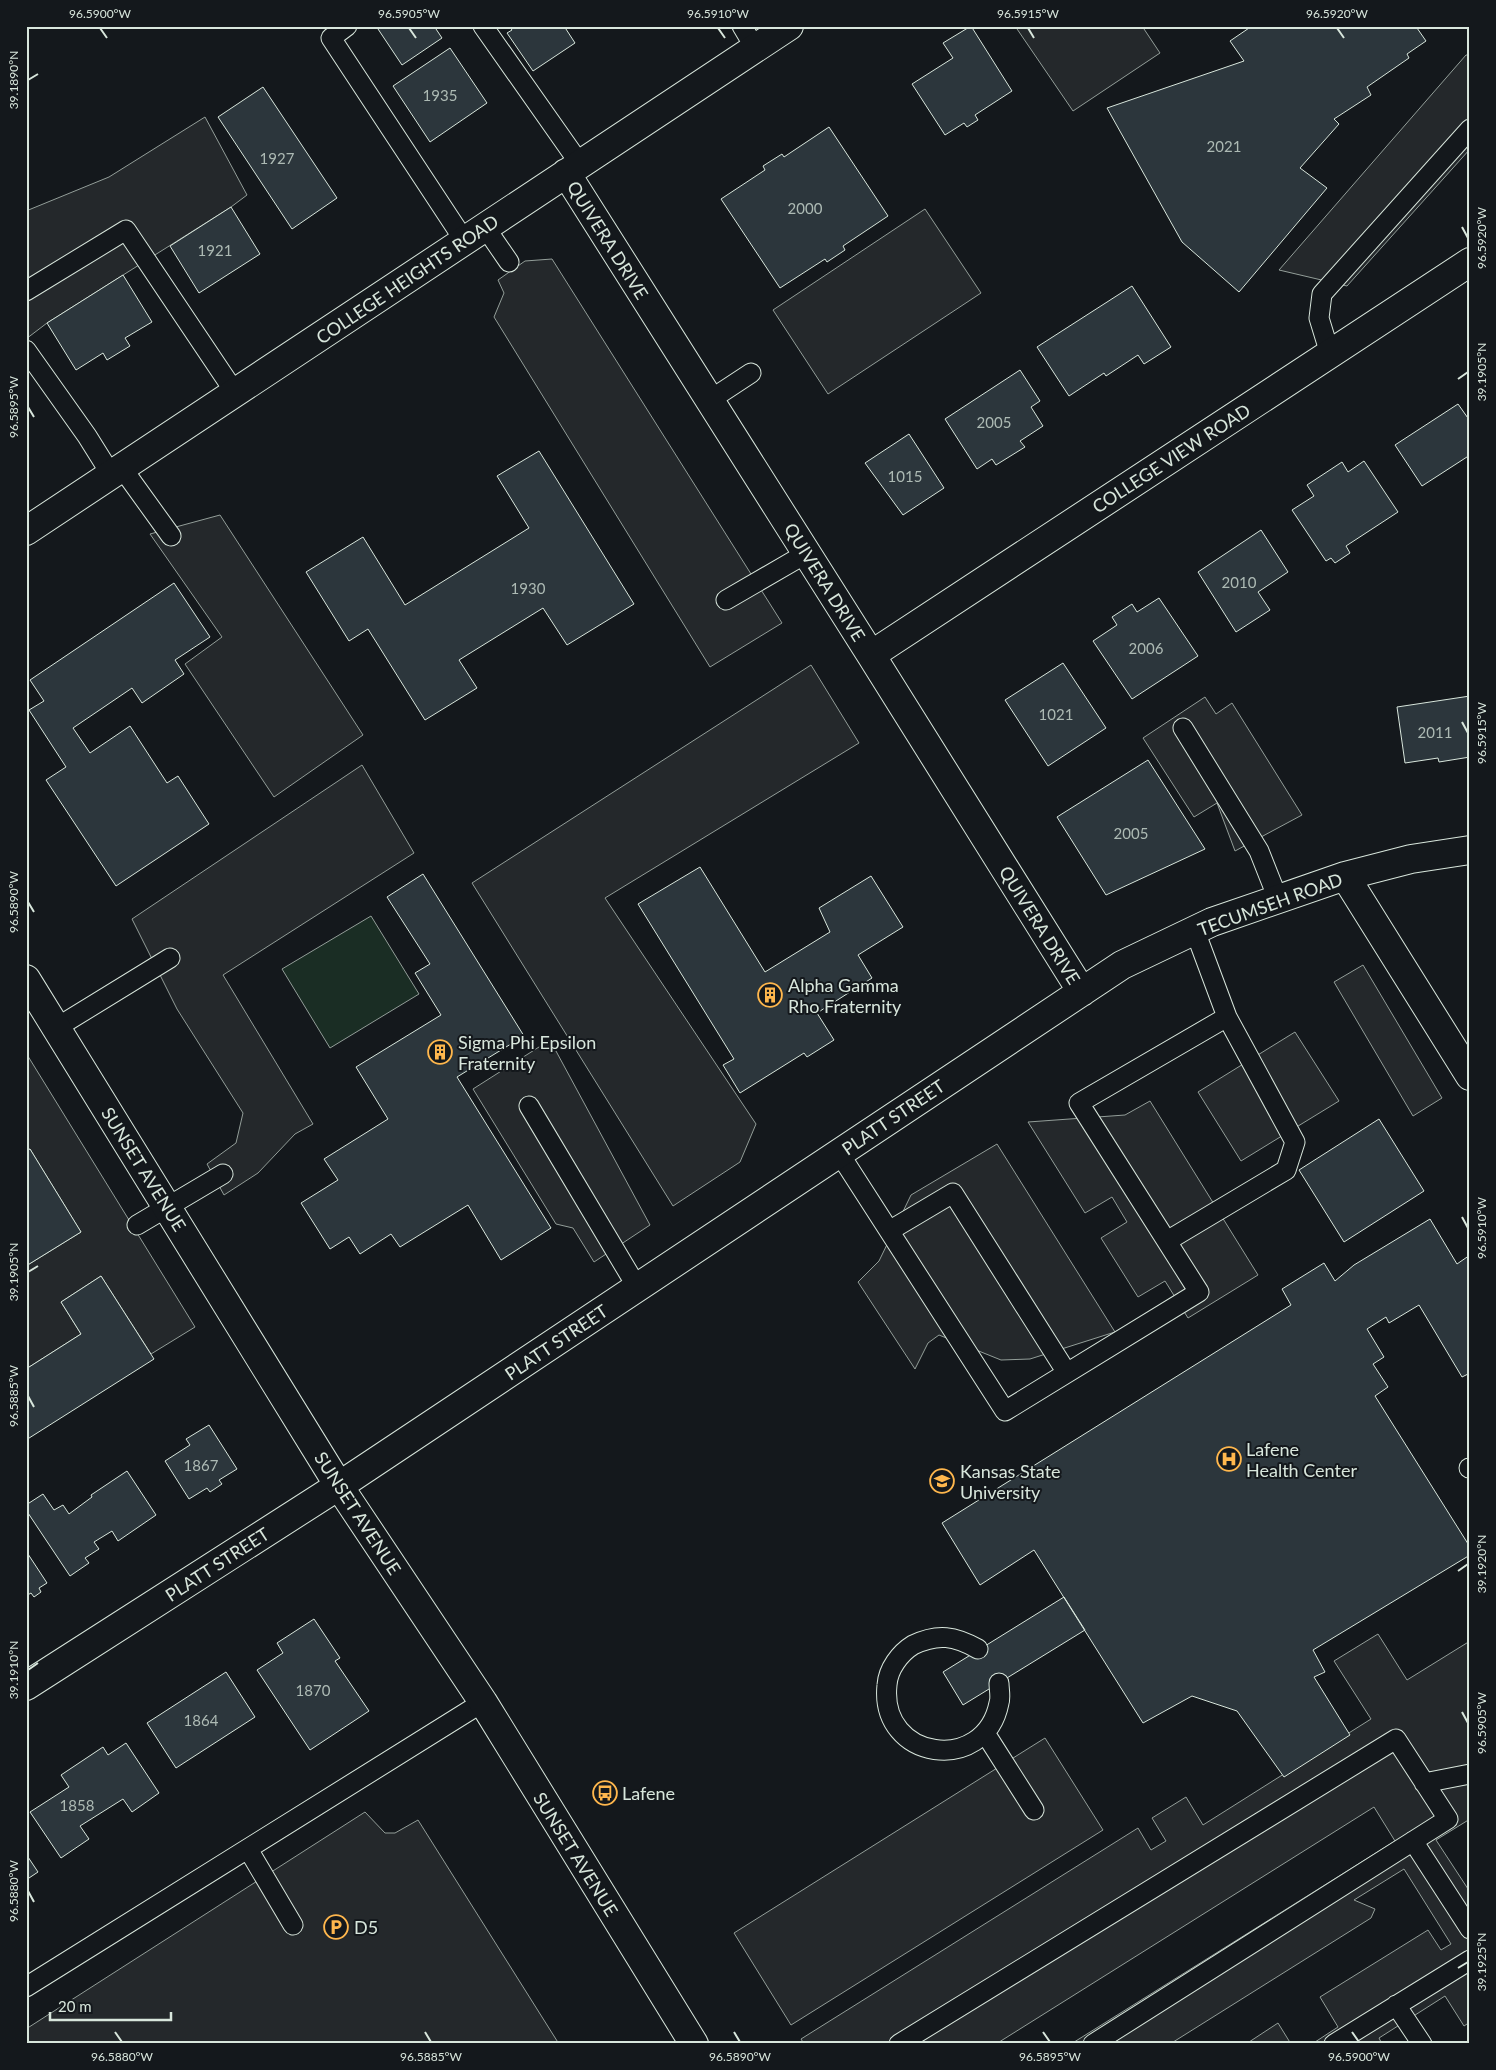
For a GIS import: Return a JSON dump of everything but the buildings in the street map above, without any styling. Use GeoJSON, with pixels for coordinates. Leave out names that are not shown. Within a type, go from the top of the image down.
{"type":"FeatureCollection","features":[{"type":"Feature","properties":{"kind":"street","name":"COLLEGE HEIGHTS ROAD"},"geometry":{"type":"LineString","coordinates":[[26,532],[573,169],[748,37],[789,26]]}},
{"type":"Feature","properties":{"kind":"street","name":"QUIVERA DRIVE"},"geometry":{"type":"LineString","coordinates":[[573,169],[710,400],[1082,992]]}},
{"type":"Feature","properties":{"kind":"street","name":"COLLEGE VIEW ROAD"},"geometry":{"type":"LineString","coordinates":[[871,655],[1470,262]]}},
{"type":"Feature","properties":{"kind":"street","name":"TECUMSEH ROAD"},"geometry":{"type":"LineString","coordinates":[[1082,992],[1122,965],[1212,922],[1345,876],[1411,859],[1470,850]]}},
{"type":"Feature","properties":{"kind":"street"},"geometry":{"type":"LineString","coordinates":[[1345,876],[1470,1076]]}},
{"type":"Feature","properties":{"kind":"street","name":"SUNSET AVENUE"},"geometry":{"type":"LineString","coordinates":[[26,979],[339,1486],[482,1702],[694,2044]]}},
{"type":"Feature","properties":{"kind":"street","name":"PLATT STREET"},"geometry":{"type":"LineString","coordinates":[[26,1686],[339,1486],[1082,992]]}},
{"type":"Feature","properties":{"kind":"lane"},"geometry":{"type":"LineString","coordinates":[[347,26],[331,38],[475,234],[509,262]]}},
{"type":"Feature","properties":{"kind":"lane"},"geometry":{"type":"LineString","coordinates":[[483,26],[573,169]]}},
{"type":"Feature","properties":{"kind":"lane"},"geometry":{"type":"LineString","coordinates":[[1330,354],[1319,318],[1322,294],[1470,130]]}},
{"type":"Feature","properties":{"kind":"lane"},"geometry":{"type":"LineString","coordinates":[[26,291],[126,230],[236,394]]}},
{"type":"Feature","properties":{"kind":"lane"},"geometry":{"type":"LineString","coordinates":[[26,350],[87,436],[171,536]]}},
{"type":"Feature","properties":{"kind":"lane"},"geometry":{"type":"LineString","coordinates":[[710,400],[751,373]]}},
{"type":"Feature","properties":{"kind":"lane"},"geometry":{"type":"LineString","coordinates":[[726,600],[807,553]]}},
{"type":"Feature","properties":{"kind":"lane"},"geometry":{"type":"LineString","coordinates":[[1183,728],[1259,851],[1278,899]]}},
{"type":"Feature","properties":{"kind":"lane"},"geometry":{"type":"LineString","coordinates":[[1167,1241],[1286,1170],[1295,1142],[1226,1017],[1196,930]]}},
{"type":"Feature","properties":{"kind":"lane"},"geometry":{"type":"LineString","coordinates":[[56,1028],[170,958]]}},
{"type":"Feature","properties":{"kind":"lane"},"geometry":{"type":"LineString","coordinates":[[839,1154],[1005,1411],[1199,1292],[1079,1103],[1226,1017]]}},
{"type":"Feature","properties":{"kind":"lane"},"geometry":{"type":"LineString","coordinates":[[529,1106],[637,1287]]}},
{"type":"Feature","properties":{"kind":"lane"},"geometry":{"type":"LineString","coordinates":[[137,1225],[223,1174]]}},
{"type":"Feature","properties":{"kind":"lane"},"geometry":{"type":"LineString","coordinates":[[889,1231],[953,1193],[1068,1373]]}},
{"type":"Feature","properties":{"kind":"lane"},"geometry":{"type":"LineString","coordinates":[[978,1649],[962,1640],[943,1636],[925,1640],[908,1648],[895,1662],[887,1679],[885,1697],[889,1716],[899,1731],[914,1743],[931,1750],[949,1751],[968,1745],[984,1733],[994,1718],[1000,1701],[999,1684]]}},
{"type":"Feature","properties":{"kind":"lane"},"geometry":{"type":"LineString","coordinates":[[26,1987],[482,1702]]}},
{"type":"Feature","properties":{"kind":"lane"},"geometry":{"type":"LineString","coordinates":[[984,1733],[1034,1810]]}},
{"type":"Feature","properties":{"kind":"lane"},"geometry":{"type":"LineString","coordinates":[[899,2044],[1396,1739],[1448,1819],[1093,2044]]}},
{"type":"Feature","properties":{"kind":"lane"},"geometry":{"type":"LineString","coordinates":[[1424,1783],[1470,1774]]}},
{"type":"Feature","properties":{"kind":"lane"},"geometry":{"type":"LineString","coordinates":[[1413,1841],[1470,1929]]}},
{"type":"Feature","properties":{"kind":"lane"},"geometry":{"type":"LineString","coordinates":[[248,1849],[294,1925]]}},
{"type":"Feature","properties":{"kind":"lane"},"geometry":{"type":"LineString","coordinates":[[1334,2044],[1470,1960]]}},
{"type":"Feature","properties":{"kind":"lane"},"geometry":{"type":"LineString","coordinates":[[1396,2005],[1422,2044]]}},
{"type":"Feature","properties":{"kind":"green space"},"geometry":{"type":"Polygon","coordinates":[[[371,916],[419,994],[330,1048],[282,969],[371,916]]]}},
{"type":"Feature","properties":{"kind":"shaded area"},"geometry":{"type":"Polygon","coordinates":[[[1015,26],[1142,26],[1160,53],[1073,111],[1015,26]]]}},
{"type":"Feature","properties":{"kind":"shaded area"},"geometry":{"type":"Polygon","coordinates":[[[1466,55],[1470,55],[1470,149],[1347,286],[1279,270],[1466,55]]]}},
{"type":"Feature","properties":{"kind":"shaded area"},"geometry":{"type":"Polygon","coordinates":[[[205,117],[247,195],[47,323],[26,339],[26,211],[109,177],[205,117]]]}},
{"type":"Feature","properties":{"kind":"shaded area"},"geometry":{"type":"Polygon","coordinates":[[[925,209],[981,293],[828,394],[773,310],[925,209]]]}},
{"type":"Feature","properties":{"kind":"shaded area"},"geometry":{"type":"Polygon","coordinates":[[[552,259],[782,623],[710,667],[494,317],[504,293],[498,280],[525,261],[552,259]]]}},
{"type":"Feature","properties":{"kind":"shaded area"},"geometry":{"type":"Polygon","coordinates":[[[220,515],[363,735],[274,797],[185,664],[222,637],[150,534],[220,515]]]}},
{"type":"Feature","properties":{"kind":"shaded area"},"geometry":{"type":"Polygon","coordinates":[[[811,665],[859,743],[605,898],[756,1124],[740,1162],[673,1206],[472,883],[811,665]]]}},
{"type":"Feature","properties":{"kind":"shaded area"},"geometry":{"type":"Polygon","coordinates":[[[1205,697],[1216,714],[1232,703],[1302,815],[1235,851],[1217,803],[1194,817],[1143,738],[1205,697]]]}},
{"type":"Feature","properties":{"kind":"shaded area"},"geometry":{"type":"Polygon","coordinates":[[[362,765],[414,853],[223,975],[313,1124],[295,1134],[258,1173],[224,1195],[207,1164],[236,1143],[243,1113],[177,1009],[132,919],[362,765]]]}},
{"type":"Feature","properties":{"kind":"shaded area"},"geometry":{"type":"Polygon","coordinates":[[[1363,965],[1442,1098],[1413,1116],[1334,982],[1363,965]]]}},
{"type":"Feature","properties":{"kind":"shaded area"},"geometry":{"type":"Polygon","coordinates":[[[1295,1032],[1339,1101],[1241,1161],[1198,1092],[1295,1032]]]}},
{"type":"Feature","properties":{"kind":"shaded area"},"geometry":{"type":"Polygon","coordinates":[[[550,1040],[650,1225],[594,1262],[573,1228],[556,1224],[473,1089],[550,1040]]]}},
{"type":"Feature","properties":{"kind":"shaded area"},"geometry":{"type":"Polygon","coordinates":[[[26,1053],[195,1327],[151,1354],[101,1276],[61,1302],[81,1334],[26,1369],[26,1266],[81,1232],[30,1149],[26,1151],[26,1053]]]}},
{"type":"Feature","properties":{"kind":"shaded area"},"geometry":{"type":"Polygon","coordinates":[[[1150,1101],[1258,1275],[1188,1318],[1165,1281],[1138,1297],[1101,1238],[1127,1222],[1112,1197],[1085,1213],[1028,1122],[1125,1115],[1150,1101]]]}},
{"type":"Feature","properties":{"kind":"shaded area"},"geometry":{"type":"Polygon","coordinates":[[[997,1144],[1115,1332],[1030,1359],[1001,1360],[939,1335],[928,1343],[915,1369],[858,1282],[879,1261],[911,1195],[997,1144]]]}},
{"type":"Feature","properties":{"kind":"shaded area"},"geometry":{"type":"Polygon","coordinates":[[[1378,1634],[1407,1680],[1470,1641],[1470,1819],[1436,1840],[1470,1892],[1470,2022],[1464,2026],[1445,1996],[1379,2038],[1382,2044],[1312,2044],[1338,2027],[1320,1997],[1428,1930],[1441,1950],[1451,1944],[1404,1869],[1354,1900],[1375,1909],[1371,1918],[1170,2044],[1071,2044],[1395,1841],[1374,1807],[996,2044],[804,2044],[801,2039],[1138,1828],[1151,1850],[1166,1841],[1152,1818],[1186,1797],[1203,1825],[1371,1719],[1334,1661],[1378,1634]]]}},
{"type":"Feature","properties":{"kind":"shaded area"},"geometry":{"type":"Polygon","coordinates":[[[1045,1738],[1103,1830],[791,2025],[734,1933],[1045,1738]]]}},
{"type":"Feature","properties":{"kind":"shaded area","name":"D5"},"geometry":{"type":"Polygon","coordinates":[[[365,1812],[385,1833],[395,1833],[418,1820],[559,2044],[26,2044],[26,2029],[365,1812]]]}},
{"type":"Feature","properties":{"kind":"shaded area"},"geometry":{"type":"Polygon","coordinates":[[[1278,2023],[1291,2044],[1246,2044],[1278,2023]]]}},
{"type":"Feature","properties":{"kind":"place","name":"Alpha Gamma Rho Fraternity"},"geometry":{"type":"Point","coordinates":[770,995]}},
{"type":"Feature","properties":{"kind":"place","name":"Sigma Phi Epsilon Fraternity"},"geometry":{"type":"Point","coordinates":[440,1052]}},
{"type":"Feature","properties":{"kind":"place","name":"Lafene Health Center"},"geometry":{"type":"Point","coordinates":[1229,1459]}},
{"type":"Feature","properties":{"kind":"place","name":"Kansas State University"},"geometry":{"type":"Point","coordinates":[942,1481]}},
{"type":"Feature","properties":{"kind":"place","name":"Lafene"},"geometry":{"type":"Point","coordinates":[605,1793]}},
{"type":"Feature","properties":{"kind":"place","name":"D5"},"geometry":{"type":"Point","coordinates":[336,1927]}}]}
